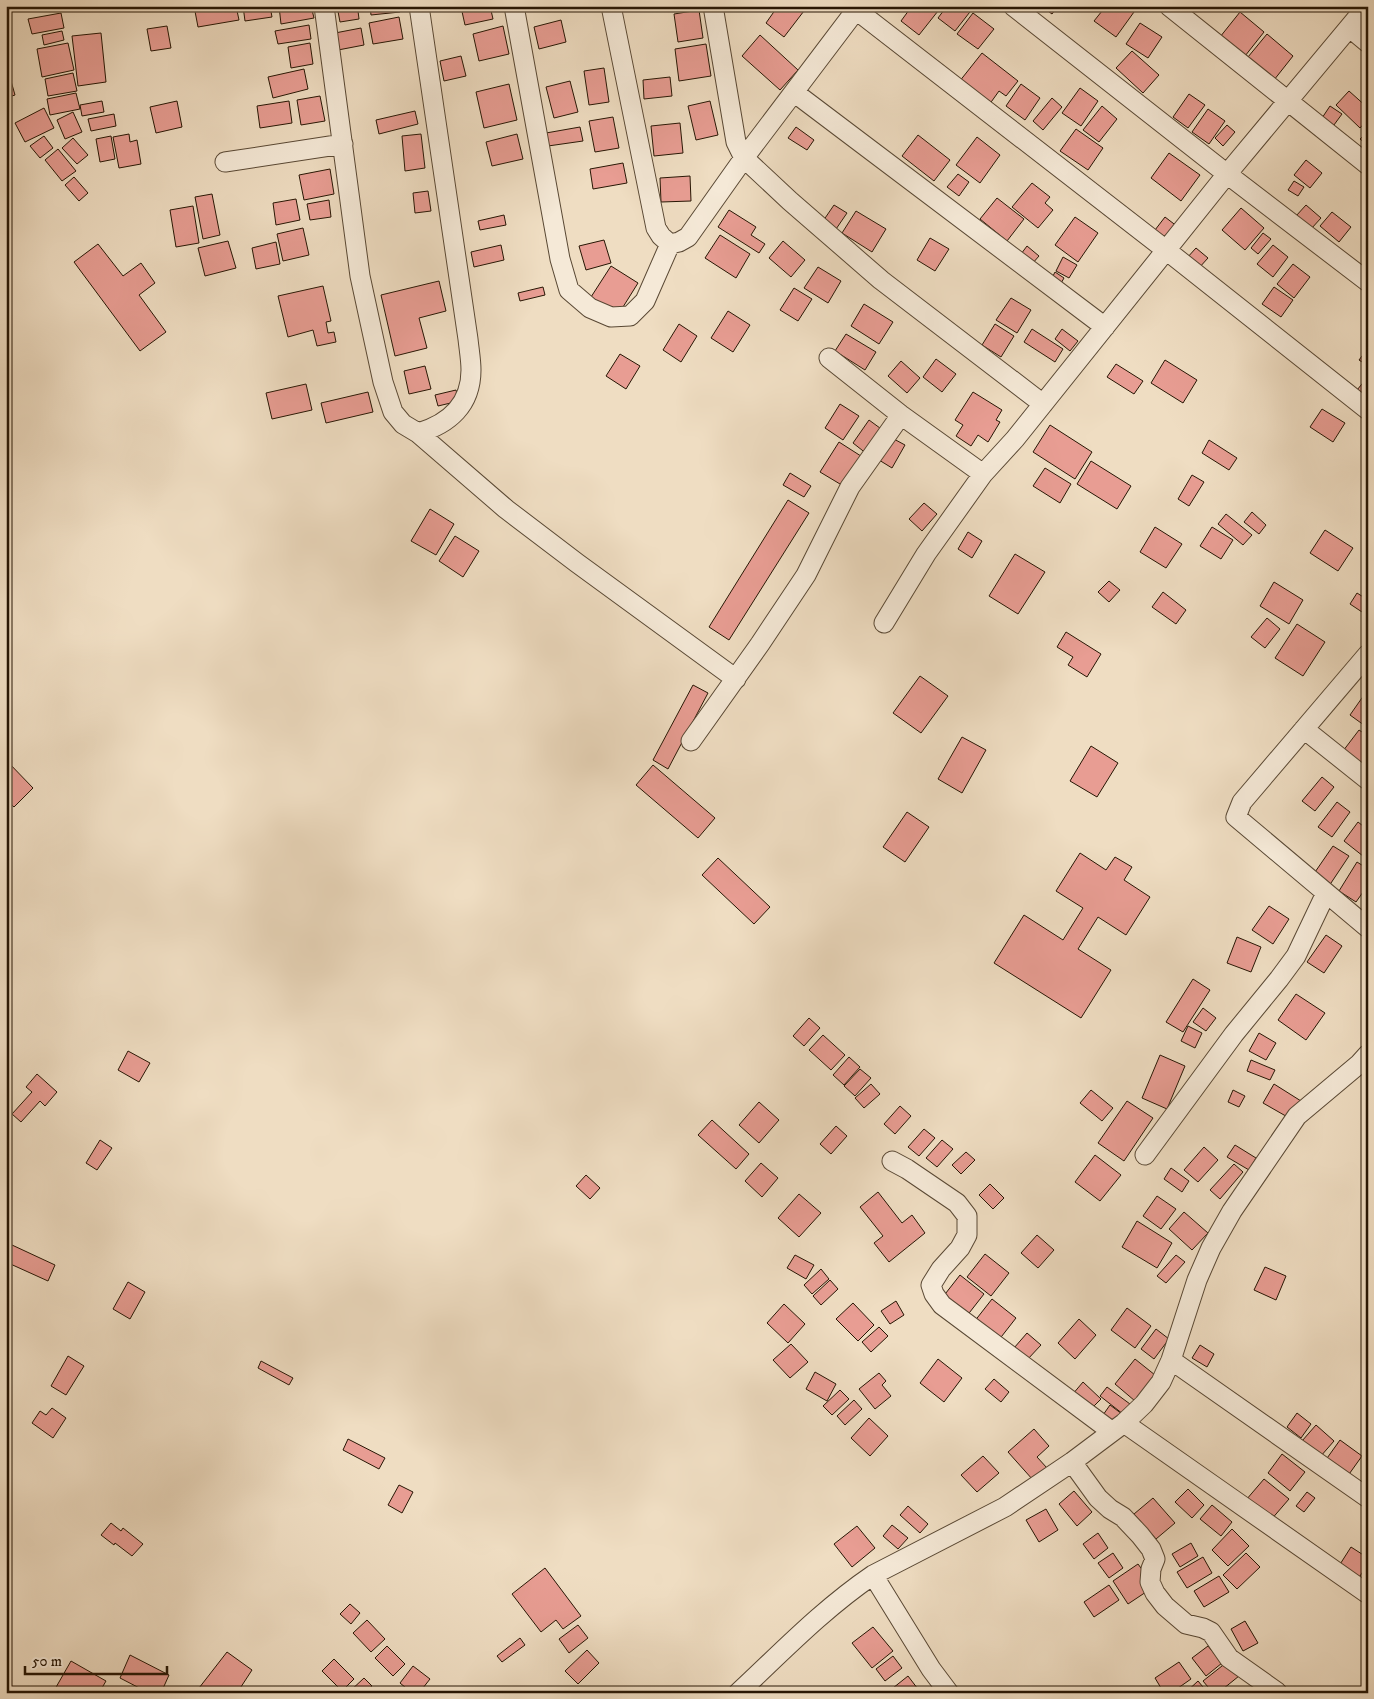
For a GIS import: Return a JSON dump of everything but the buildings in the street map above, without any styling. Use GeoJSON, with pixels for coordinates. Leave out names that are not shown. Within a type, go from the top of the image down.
{"type":"FeatureCollection","features":[{"type":"Feature","properties":{"kind":"street"},"geometry":{"type":"LineString","coordinates":[[324,6],[360,276],[383,382],[393,412],[403,424],[418,433],[506,509],[584,569],[736,679]]}},
{"type":"Feature","properties":{"kind":"street"},"geometry":{"type":"LineString","coordinates":[[418,6],[471,371],[467,392],[461,406],[448,419],[433,428],[418,433]]}},
{"type":"Feature","properties":{"kind":"street"},"geometry":{"type":"LineString","coordinates":[[514,6],[560,259],[569,290],[590,308],[611,317],[630,316],[645,301],[670,244]]}},
{"type":"Feature","properties":{"kind":"street"},"geometry":{"type":"LineString","coordinates":[[611,6],[656,228],[661,236],[670,244]]}},
{"type":"Feature","properties":{"kind":"street"},"geometry":{"type":"LineString","coordinates":[[713,6],[736,142],[744,158],[790,201],[881,280],[1043,404]]}},
{"type":"Feature","properties":{"kind":"street"},"geometry":{"type":"LineString","coordinates":[[1013,6],[1368,282]]}},
{"type":"Feature","properties":{"kind":"street"},"geometry":{"type":"LineString","coordinates":[[1169,6],[1368,165]]}},
{"type":"Feature","properties":{"kind":"street"},"geometry":{"type":"LineString","coordinates":[[884,623],[926,554],[983,474],[1015,439],[1227,174],[1367,6]]}},
{"type":"Feature","properties":{"kind":"street"},"geometry":{"type":"LineString","coordinates":[[670,244],[688,237],[744,158],[795,93],[856,8],[1368,410]]}},
{"type":"Feature","properties":{"kind":"street"},"geometry":{"type":"LineString","coordinates":[[1350,28],[1368,42]]}},
{"type":"Feature","properties":{"kind":"street"},"geometry":{"type":"LineString","coordinates":[[795,93],[1104,327]]}},
{"type":"Feature","properties":{"kind":"street"},"geometry":{"type":"LineString","coordinates":[[225,162],[343,144]]}},
{"type":"Feature","properties":{"kind":"street"},"geometry":{"type":"LineString","coordinates":[[829,358],[901,415],[983,474]]}},
{"type":"Feature","properties":{"kind":"street"},"geometry":{"type":"LineString","coordinates":[[691,741],[736,679],[806,575],[850,487],[901,415]]}},
{"type":"Feature","properties":{"kind":"street"},"geometry":{"type":"LineString","coordinates":[[1366,659],[1242,802],[1236,817],[1368,928]]}},
{"type":"Feature","properties":{"kind":"street"},"geometry":{"type":"LineString","coordinates":[[1304,729],[1368,780]]}},
{"type":"Feature","properties":{"kind":"street"},"geometry":{"type":"LineString","coordinates":[[1145,1155],[1234,1034],[1296,956],[1326,893]]}},
{"type":"Feature","properties":{"kind":"street"},"geometry":{"type":"LineString","coordinates":[[738,1693],[827,1610],[873,1576],[1005,1507],[1072,1462],[1118,1427],[1144,1404],[1161,1382],[1171,1360],[1211,1248],[1232,1211],[1298,1116],[1359,1064],[1368,1054]]}},
{"type":"Feature","properties":{"kind":"street"},"geometry":{"type":"LineString","coordinates":[[892,1161],[908,1169],[957,1204],[967,1216],[967,1234],[960,1248],[941,1269],[931,1285],[934,1294],[942,1305],[1118,1427],[1368,1594]]}},
{"type":"Feature","properties":{"kind":"street"},"geometry":{"type":"LineString","coordinates":[[1171,1360],[1368,1498]]}},
{"type":"Feature","properties":{"kind":"street"},"geometry":{"type":"LineString","coordinates":[[1072,1462],[1098,1498],[1127,1521],[1151,1549],[1155,1559],[1151,1569],[1150,1582],[1155,1593],[1165,1606],[1186,1624],[1212,1632],[1229,1658],[1277,1692]]}},
{"type":"Feature","properties":{"kind":"street"},"geometry":{"type":"LineString","coordinates":[[873,1576],[931,1669],[949,1693]]}}]}
